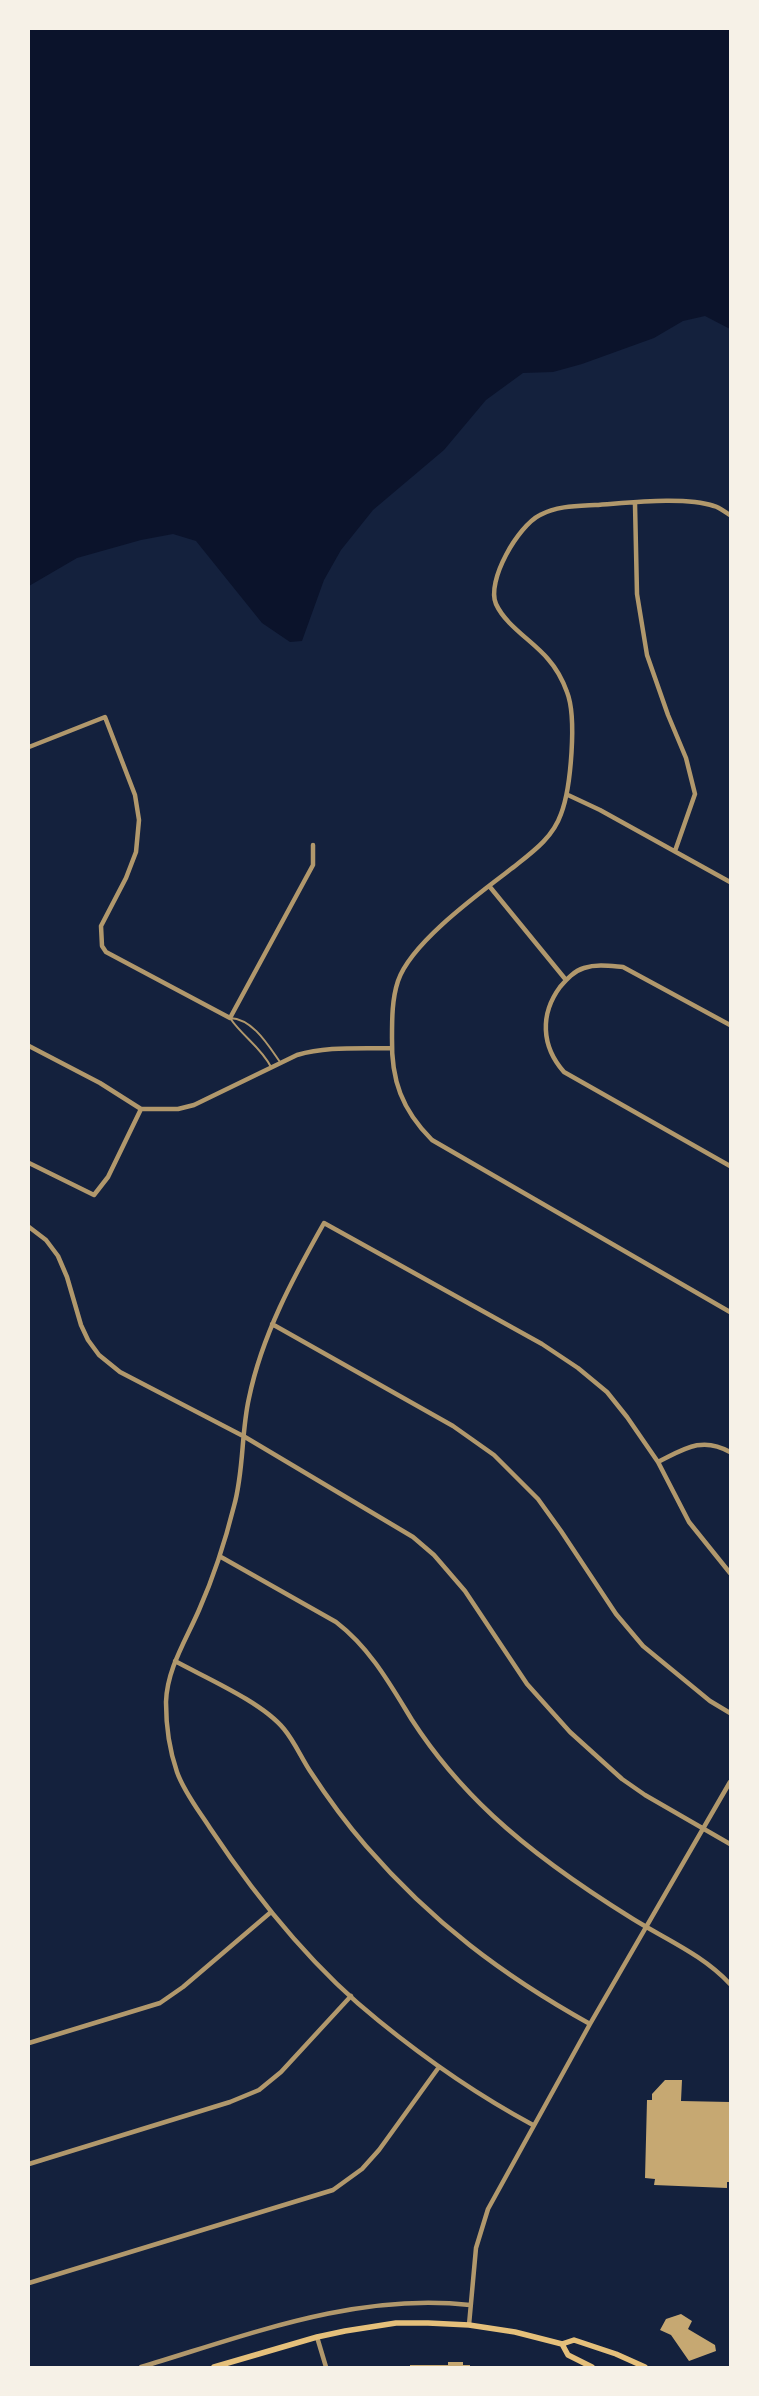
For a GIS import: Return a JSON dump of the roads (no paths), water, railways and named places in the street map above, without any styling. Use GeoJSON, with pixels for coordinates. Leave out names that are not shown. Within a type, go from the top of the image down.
{"type":"FeatureCollection","features":[{"type":"Feature","properties":{"kind":"main road"},"geometry":{"type":"LineString","coordinates":[[214,2367],[317,2337],[396,2324],[469,2325],[515,2332],[562,2344],[574,2340],[616,2354],[645,2367]]}},
{"type":"Feature","properties":{"kind":"main road"},"geometry":{"type":"LineString","coordinates":[[562,2344],[568,2355],[592,2367]]}},
{"type":"Feature","properties":{"kind":"street"},"geometry":{"type":"LineString","coordinates":[[730,515],[714,506],[686,502],[566,507],[538,516],[530,523],[506,555],[496,576],[493,589],[496,602],[500,610],[549,660],[567,692],[571,714],[571,759],[568,795],[552,833],[490,887],[435,931],[422,944],[404,969],[397,984],[393,1012],[392,1048],[401,1098],[408,1113],[432,1140],[730,1312]]}},
{"type":"Feature","properties":{"kind":"street"},"geometry":{"type":"LineString","coordinates":[[635,504],[637,594],[647,654],[665,707],[686,758],[695,794],[675,851]]}},
{"type":"Feature","properties":{"kind":"street"},"geometry":{"type":"LineString","coordinates":[[29,747],[105,717],[135,795],[139,820],[136,852],[126,878],[101,926],[102,946],[106,952],[230,1018],[312,865],[313,845]]}},
{"type":"Feature","properties":{"kind":"street"},"geometry":{"type":"LineString","coordinates":[[568,795],[600,810],[730,882]]}},
{"type":"Feature","properties":{"kind":"street"},"geometry":{"type":"LineString","coordinates":[[490,887],[566,980]]}},
{"type":"Feature","properties":{"kind":"street"},"geometry":{"type":"LineString","coordinates":[[730,1025],[623,967],[605,965],[583,968],[566,980],[555,994],[547,1011],[545,1022],[547,1044],[555,1062],[564,1072],[730,1166]]}},
{"type":"Feature","properties":{"kind":"street"},"geometry":{"type":"LineString","coordinates":[[29,1046],[100,1083],[141,1110],[178,1109],[194,1105],[297,1055],[326,1048],[392,1048]]}},
{"type":"Feature","properties":{"kind":"street"},"geometry":{"type":"LineString","coordinates":[[29,1163],[94,1195],[108,1177],[141,1110]]}},
{"type":"Feature","properties":{"kind":"street"},"geometry":{"type":"LineString","coordinates":[[533,2126],[498,2106],[440,2067],[379,2021],[351,1996],[271,1912],[232,1860],[178,1775],[169,1743],[166,1698],[175,1662],[200,1610],[221,1557],[236,1500],[248,1401],[260,1356],[272,1324],[324,1222],[542,1344],[578,1368],[606,1392],[628,1417],[658,1462],[689,1522],[730,1573]]}},
{"type":"Feature","properties":{"kind":"street"},"geometry":{"type":"LineString","coordinates":[[29,1227],[46,1240],[58,1256],[67,1277],[81,1324],[88,1340],[99,1355],[120,1372],[245,1437],[414,1537],[434,1555],[465,1591],[527,1684],[570,1732],[622,1779],[730,1844]]}},
{"type":"Feature","properties":{"kind":"street"},"geometry":{"type":"LineString","coordinates":[[272,1324],[453,1426],[494,1455],[538,1500],[616,1614],[643,1646],[710,1701],[730,1713]]}},
{"type":"Feature","properties":{"kind":"street"},"geometry":{"type":"LineString","coordinates":[[658,1462],[692,1446],[706,1443],[720,1446],[730,1452]]}},
{"type":"Feature","properties":{"kind":"street"},"geometry":{"type":"LineString","coordinates":[[221,1557],[336,1622],[352,1634],[375,1660],[414,1721],[453,1773],[492,1815],[550,1866],[646,1927],[692,1952],[730,1984]]}},
{"type":"Feature","properties":{"kind":"street"},"geometry":{"type":"LineString","coordinates":[[175,1662],[269,1715],[284,1729],[346,1822],[394,1877],[437,1919],[476,1952],[520,1983],[590,2024]]}},
{"type":"Feature","properties":{"kind":"street"},"geometry":{"type":"LineString","coordinates":[[469,2325],[476,2248],[488,2208],[590,2024],[730,1782]]}},
{"type":"Feature","properties":{"kind":"street"},"geometry":{"type":"LineString","coordinates":[[29,2043],[160,2002],[183,1987],[271,1912]]}},
{"type":"Feature","properties":{"kind":"street"},"geometry":{"type":"LineString","coordinates":[[29,2164],[230,2102],[259,2090],[281,2072],[351,1996]]}},
{"type":"Feature","properties":{"kind":"street"},"geometry":{"type":"LineString","coordinates":[[29,2284],[333,2190],[362,2169],[379,2150],[440,2067]]}},
{"type":"Feature","properties":{"kind":"street"},"geometry":{"type":"LineString","coordinates":[[141,2367],[328,2313],[368,2306],[405,2303],[470,2305]]}},
{"type":"Feature","properties":{"kind":"street"},"geometry":{"type":"LineString","coordinates":[[317,2337],[326,2367]]}},
{"type":"Feature","properties":{"kind":"lane"},"geometry":{"type":"LineString","coordinates":[[230,1018],[240,1018],[254,1029],[280,1062]]}},
{"type":"Feature","properties":{"kind":"lane"},"geometry":{"type":"LineString","coordinates":[[230,1018],[235,1026],[258,1048],[271,1066]]}},
{"type":"Feature","properties":{"kind":"water"},"geometry":{"type":"Polygon","coordinates":[[[29,29],[730,29],[730,329],[705,316],[683,321],[654,338],[582,364],[553,372],[523,373],[486,400],[444,450],[373,510],[341,550],[324,580],[302,641],[290,642],[262,623],[196,541],[173,534],[141,540],[77,558],[29,586],[29,29]]]}}]}
